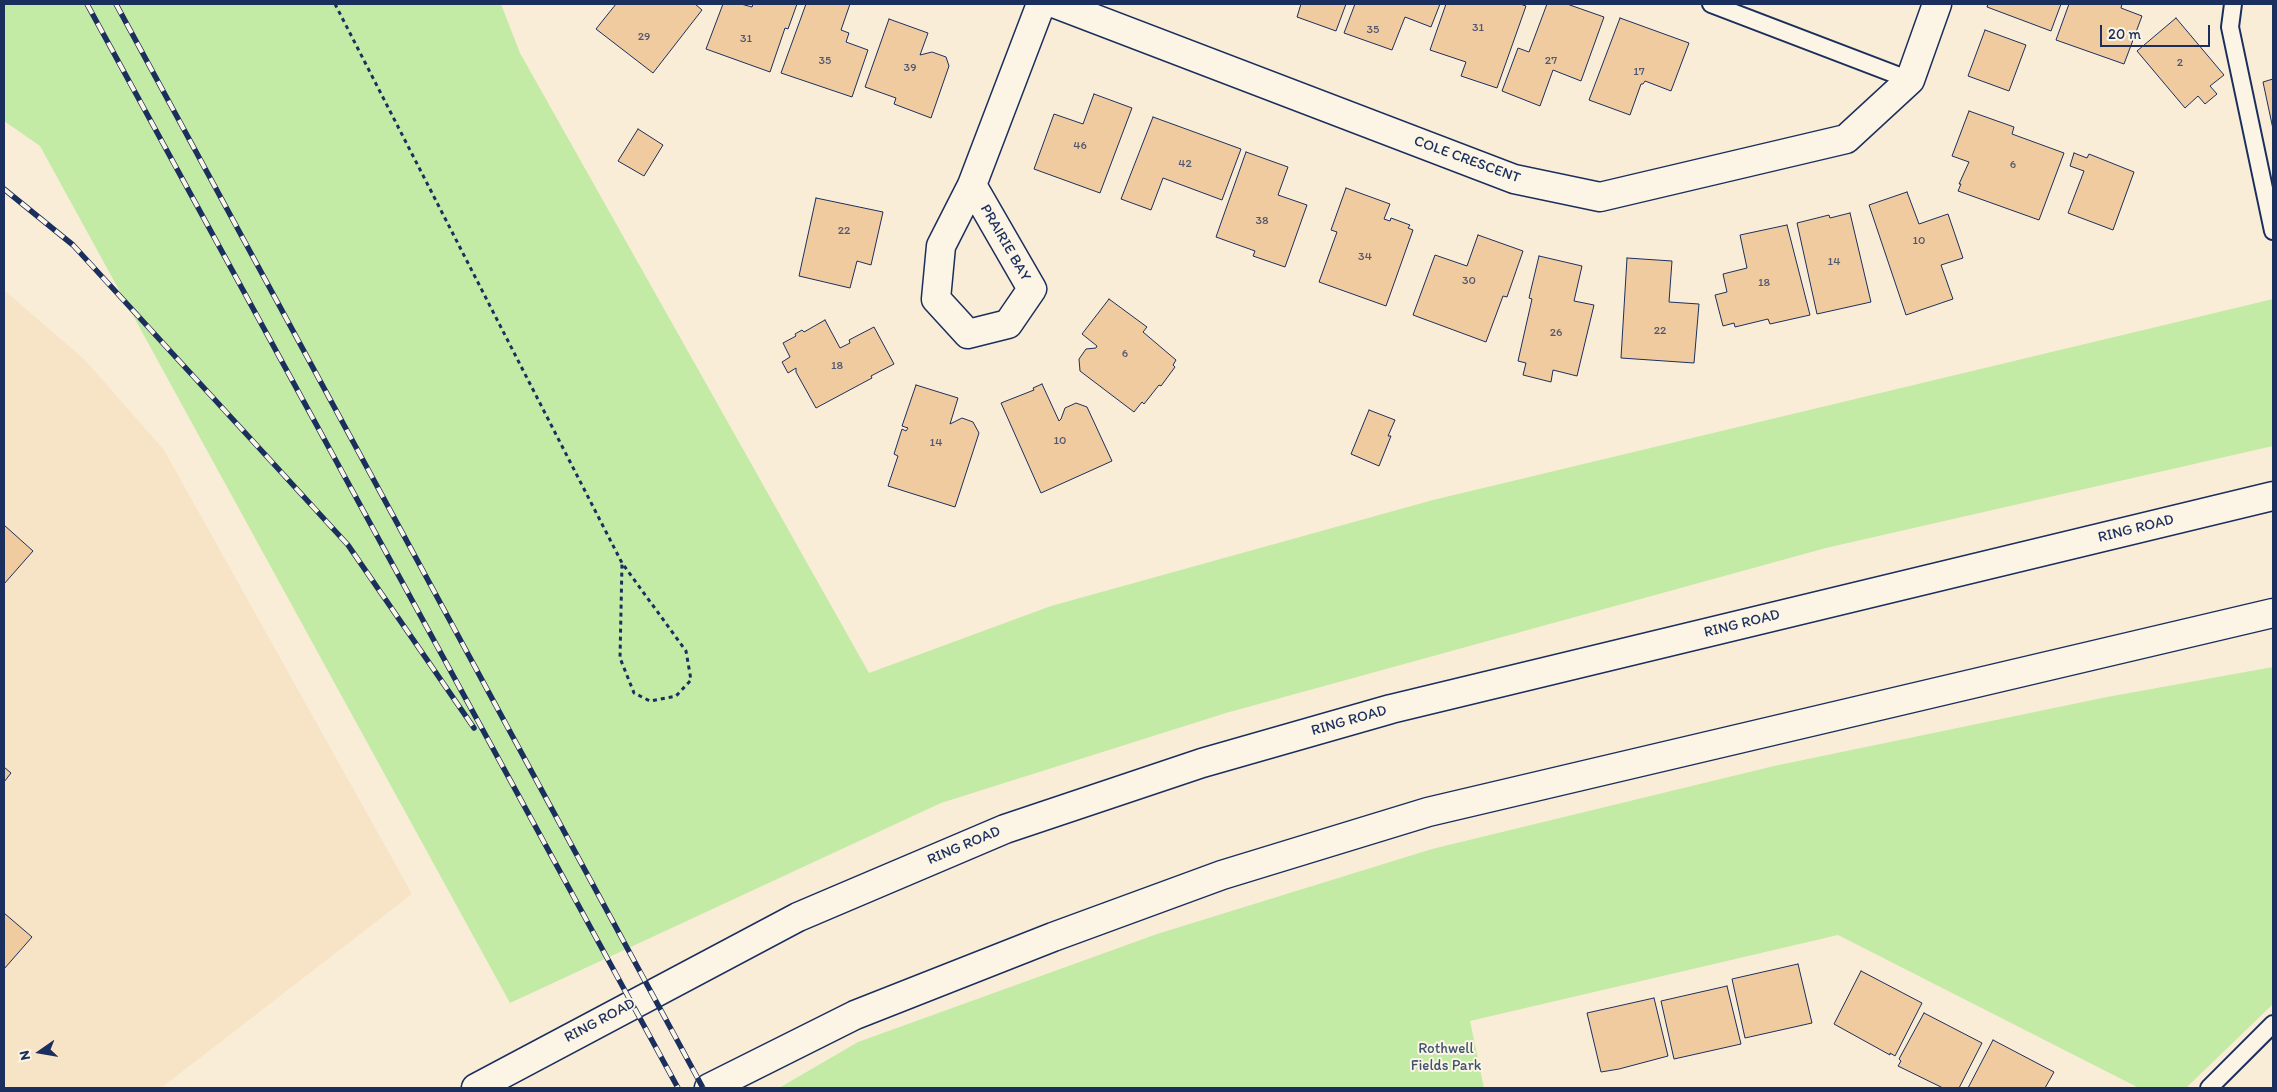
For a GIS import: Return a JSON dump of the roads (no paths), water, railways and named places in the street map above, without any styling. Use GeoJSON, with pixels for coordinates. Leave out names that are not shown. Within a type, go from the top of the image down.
{"type":"FeatureCollection","features":[{"type":"Feature","properties":{"kind":"main road","name":"PRAIRIE BAY"},"geometry":{"type":"LineString","coordinates":[[972,185],[1032,289],[1008,324],[968,334],[936,299],[941,246],[972,185],[1041,4]]}},
{"type":"Feature","properties":{"kind":"main road","name":"COLE CRESCENT"},"geometry":{"type":"LineString","coordinates":[[1056,4],[1514,179],[1600,197],[1846,139],[1910,80],[1937,4]]}},
{"type":"Feature","properties":{"kind":"main road","name":"RING ROAD"},"geometry":{"type":"LineString","coordinates":[[476,1088],[798,917],[1005,829],[1202,763],[1391,709],[2273,496]]}},
{"type":"Feature","properties":{"kind":"main road"},"geometry":{"type":"LineString","coordinates":[[709,1088],[855,1015],[1053,937],[1222,875],[1400,820],[2273,613]]}},
{"type":"Feature","properties":{"kind":"lane"},"geometry":{"type":"LineString","coordinates":[[1711,4],[1910,80]]}},
{"type":"Feature","properties":{"kind":"lane"},"geometry":{"type":"LineString","coordinates":[[2233,4],[2230,27],[2273,230]]}},
{"type":"Feature","properties":{"kind":"lane"},"geometry":{"type":"LineString","coordinates":[[2209,1088],[2273,1024]]}},
{"type":"Feature","properties":{"kind":"railway"},"geometry":{"type":"LineString","coordinates":[[87,4],[678,1088]]}},
{"type":"Feature","properties":{"kind":"railway"},"geometry":{"type":"LineString","coordinates":[[116,4],[703,1088]]}},
{"type":"Feature","properties":{"kind":"railway"},"geometry":{"type":"LineString","coordinates":[[4,189],[73,245],[348,545],[474,728]]}},
{"type":"Feature","properties":{"kind":"park label","name":"Rothwell Fields Park"},"geometry":{"type":"Point","coordinates":[1446,1058]}}]}
